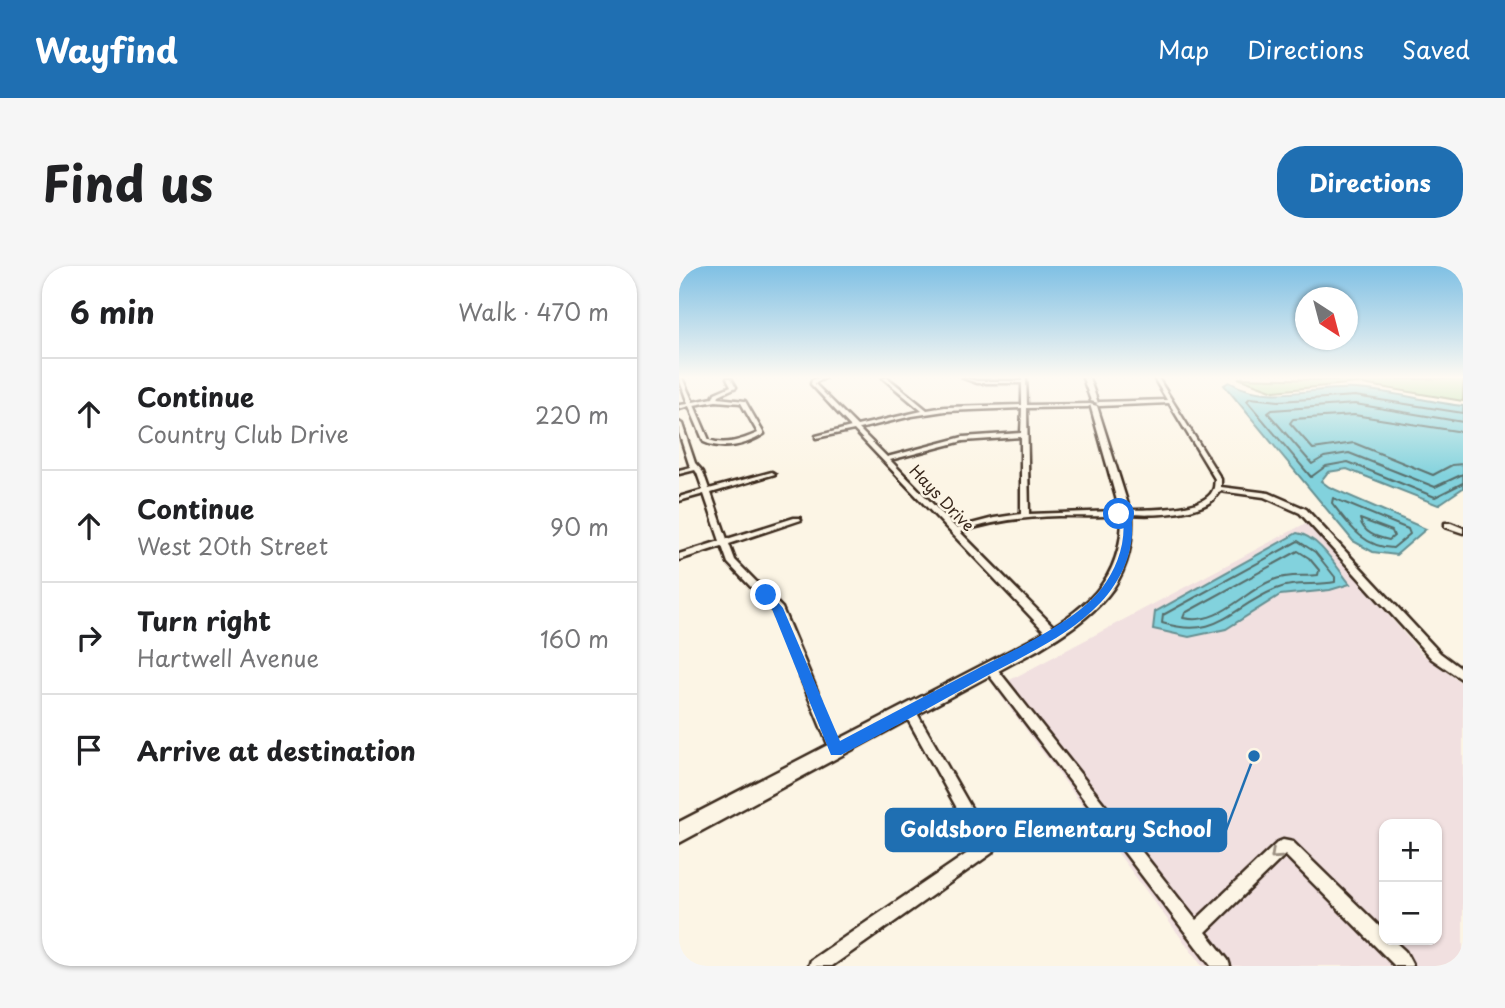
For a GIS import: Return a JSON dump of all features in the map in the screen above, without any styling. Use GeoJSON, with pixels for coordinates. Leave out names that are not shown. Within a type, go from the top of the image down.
{"type":"FeatureCollection","features":[{"type":"Feature","properties":{"kind":"street"},"geometry":{"type":"LineString","coordinates":[[694,411],[706,441],[710,444],[741,442],[761,434],[748,411]]}},
{"type":"Feature","properties":{"kind":"street","name":"Hays Drive"},"geometry":{"type":"LineString","coordinates":[[838,411],[1054,634]]}},
{"type":"Feature","properties":{"kind":"street"},"geometry":{"type":"LineString","coordinates":[[818,437],[932,411]]}},
{"type":"Feature","properties":{"kind":"street"},"geometry":{"type":"LineString","coordinates":[[1024,411],[1025,516]]}},
{"type":"Feature","properties":{"kind":"street"},"geometry":{"type":"LineString","coordinates":[[679,833],[1054,634],[1087,610],[1115,577],[1127,544],[1125,512],[1095,411]]}},
{"type":"Feature","properties":{"kind":"street"},"geometry":{"type":"LineString","coordinates":[[954,531],[991,520],[1025,516],[1182,509],[1210,499],[1218,489],[1218,479],[1177,411]]}},
{"type":"Feature","properties":{"kind":"street"},"geometry":{"type":"LineString","coordinates":[[679,424],[731,561],[777,608],[836,750]]}},
{"type":"Feature","properties":{"kind":"street"},"geometry":{"type":"LineString","coordinates":[[885,459],[945,442],[1024,435]]}},
{"type":"Feature","properties":{"kind":"street"},"geometry":{"type":"LineString","coordinates":[[679,472],[696,468]]}},
{"type":"Feature","properties":{"kind":"street"},"geometry":{"type":"LineString","coordinates":[[679,499],[772,474]]}},
{"type":"Feature","properties":{"kind":"street"},"geometry":{"type":"LineString","coordinates":[[1218,489],[1266,495],[1303,511],[1436,656],[1463,677]]}},
{"type":"Feature","properties":{"kind":"street"},"geometry":{"type":"LineString","coordinates":[[679,557],[797,520]]}},
{"type":"Feature","properties":{"kind":"street"},"geometry":{"type":"LineString","coordinates":[[1448,524],[1463,531]]}},
{"type":"Feature","properties":{"kind":"street"},"geometry":{"type":"LineString","coordinates":[[990,668],[1222,966]]}},
{"type":"Feature","properties":{"kind":"street"},"geometry":{"type":"LineString","coordinates":[[817,966],[987,848],[910,712]]}},
{"type":"Feature","properties":{"kind":"street"},"geometry":{"type":"LineString","coordinates":[[1195,932],[1283,847],[1293,851],[1405,966]]}},
{"type":"Feature","properties":{"kind":"shaded area"},"geometry":{"type":"Polygon","coordinates":[[[1308,522],[1422,654],[1463,684],[1463,966],[1202,966],[995,688],[1308,522]]]}},
{"type":"Feature","properties":{"kind":"water"},"geometry":{"type":"Polygon","coordinates":[[[1245,411],[1463,411],[1463,488],[1438,505],[1347,469],[1328,472],[1321,481],[1329,487],[1426,529],[1396,555],[1373,552],[1353,541],[1245,411]]]}},
{"type":"Feature","properties":{"kind":"water"},"geometry":{"type":"Polygon","coordinates":[[[1297,533],[1305,535],[1320,546],[1350,584],[1330,590],[1280,595],[1226,629],[1189,637],[1153,629],[1155,612],[1297,533]]]}},
{"type":"Feature","properties":{"kind":"place","name":"Goldsboro Elementary School"},"geometry":{"type":"Point","coordinates":[1254,756]}},
{"type":"Feature","properties":{"kind":"route"},"geometry":{"type":"LineString","coordinates":[[766,595],[777,608],[836,750],[1054,634],[1087,610],[1105,591],[1123,560],[1129,528],[1127,516],[1119,514]]}}]}
